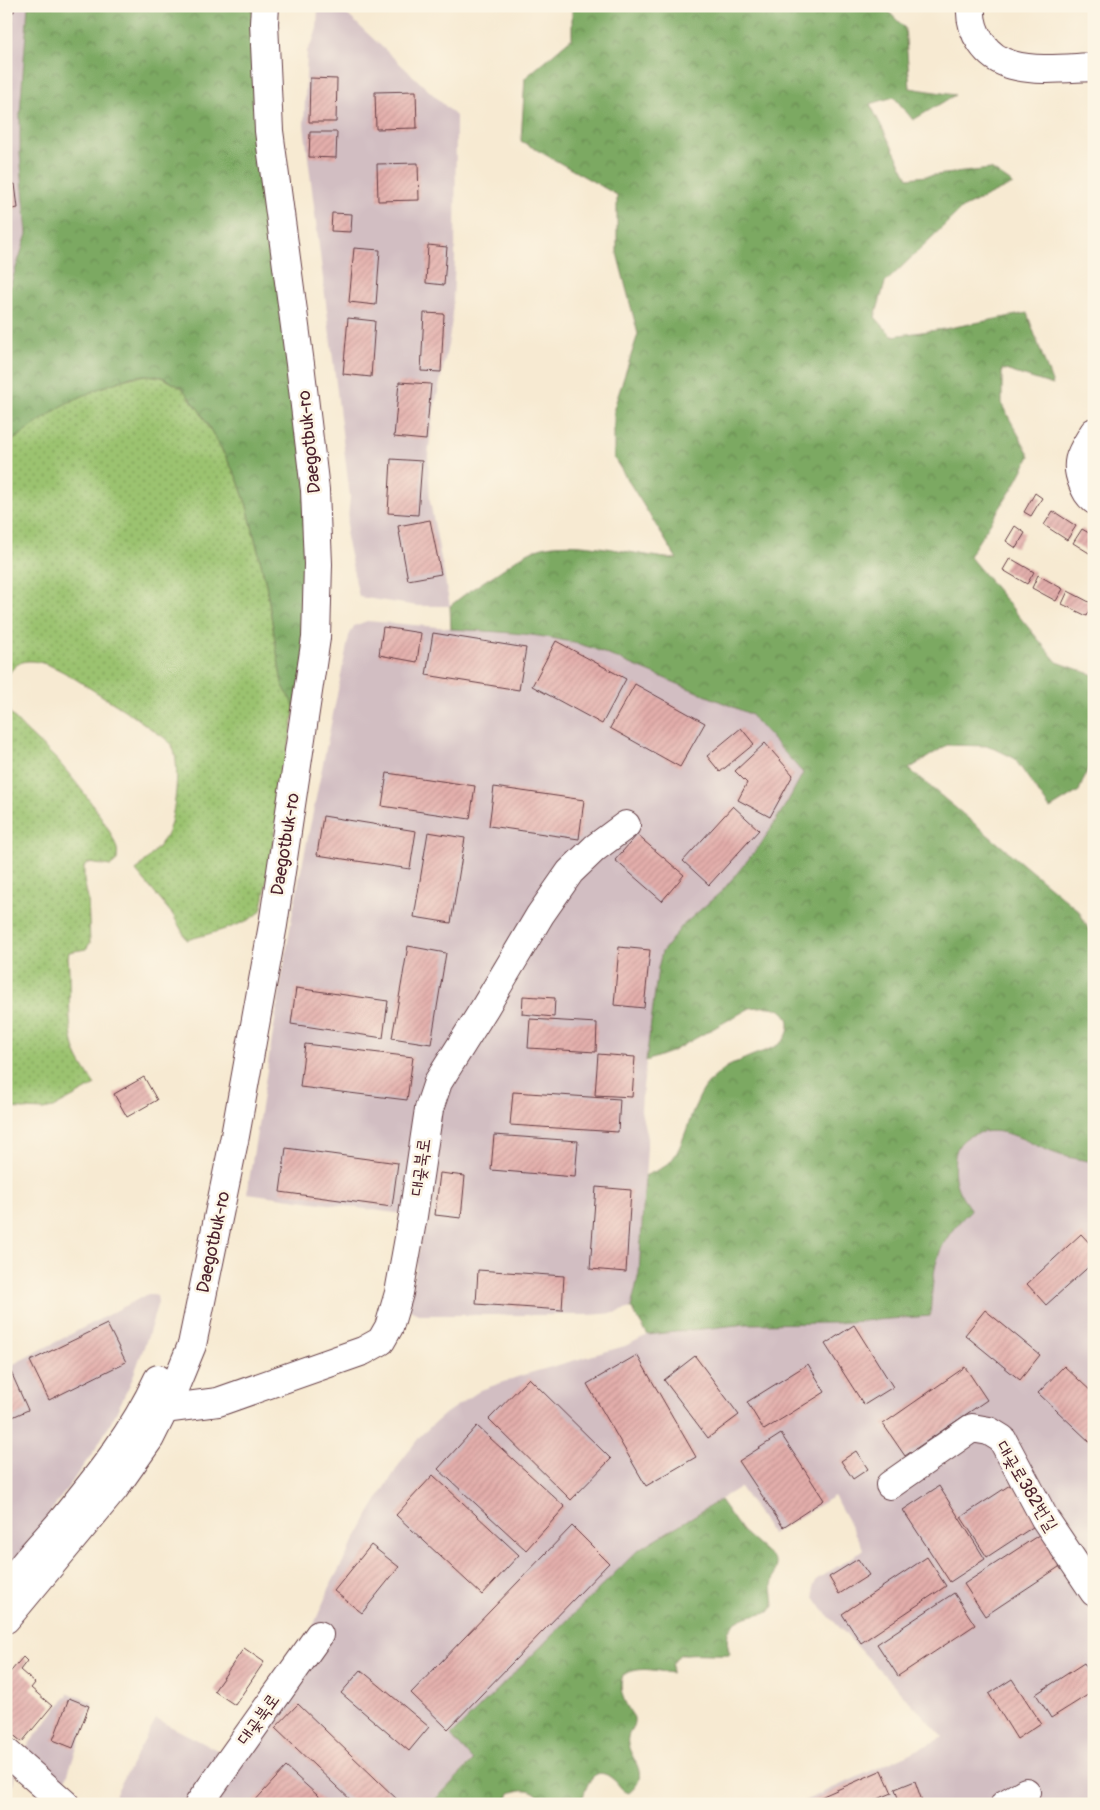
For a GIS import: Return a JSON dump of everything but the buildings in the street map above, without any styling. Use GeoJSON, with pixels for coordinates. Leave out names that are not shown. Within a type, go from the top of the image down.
{"type":"FeatureCollection","features":[{"type":"Feature","properties":{"kind":"street","name":"Daegotbuk-ro"},"geometry":{"type":"LineString","coordinates":[[6,1619],[114,1489],[150,1438],[192,1345],[235,1136],[273,925],[316,638],[318,564],[315,490],[269,131],[264,23],[265,6]]}},
{"type":"Feature","properties":{"kind":"street"},"geometry":{"type":"LineString","coordinates":[[971,6],[970,14],[976,37],[988,52],[1011,65],[1038,68],[1094,67]]}},
{"type":"Feature","properties":{"kind":"street"},"geometry":{"type":"LineString","coordinates":[[1094,432],[1080,455],[1078,472],[1087,494],[1094,500]]}},
{"type":"Feature","properties":{"kind":"street","name":"대곶북로"},"geometry":{"type":"LineString","coordinates":[[164,1409],[218,1402],[362,1351],[381,1340],[389,1327],[399,1293],[413,1216],[428,1109],[438,1082],[484,1010],[540,915],[570,872],[595,848],[626,825]]}},
{"type":"Feature","properties":{"kind":"street"},"geometry":{"type":"LineString","coordinates":[[6,1591],[21,1569],[109,1462],[133,1426],[146,1404],[170,1353],[192,1292],[207,1274]]}},
{"type":"Feature","properties":{"kind":"street","name":"대곶로382번길"},"geometry":{"type":"LineString","coordinates":[[890,1485],[972,1428],[989,1431],[1002,1440],[1045,1519],[1094,1592]]}},
{"type":"Feature","properties":{"kind":"street","name":"대곶북로"},"geometry":{"type":"LineString","coordinates":[[198,1804],[319,1634]]}},
{"type":"Feature","properties":{"kind":"street"},"geometry":{"type":"LineString","coordinates":[[6,1752],[65,1804]]}},
{"type":"Feature","properties":{"kind":"shaded area"},"geometry":{"type":"Polygon","coordinates":[[[6,6],[28,6],[20,113],[20,153],[27,235],[6,299],[6,6]]]}},
{"type":"Feature","properties":{"kind":"shaded area"},"geometry":{"type":"Polygon","coordinates":[[[318,6],[338,6],[456,116],[455,258],[452,320],[433,415],[428,456],[430,501],[450,606],[418,606],[359,597],[346,537],[350,497],[304,125],[307,51],[313,41],[317,28],[318,6]]]}},
{"type":"Feature","properties":{"kind":"shaded area"},"geometry":{"type":"Polygon","coordinates":[[[367,621],[545,636],[592,648],[750,714],[803,773],[761,844],[723,890],[682,926],[662,952],[658,968],[642,1095],[641,1111],[647,1138],[647,1148],[639,1273],[631,1308],[615,1313],[589,1315],[420,1315],[410,1310],[410,1299],[425,1217],[247,1193],[293,910],[349,636],[354,626],[367,621]]]}},
{"type":"Feature","properties":{"kind":"shaded area"},"geometry":{"type":"Polygon","coordinates":[[[982,1131],[1005,1132],[1059,1155],[1094,1162],[1094,1804],[797,1804],[943,1737],[823,1610],[814,1597],[813,1587],[817,1579],[864,1550],[834,1496],[772,1534],[740,1487],[638,1550],[452,1736],[473,1760],[431,1804],[211,1804],[312,1629],[332,1582],[370,1512],[402,1460],[421,1435],[446,1413],[481,1390],[523,1375],[625,1346],[648,1335],[746,1324],[835,1323],[930,1316],[934,1268],[942,1245],[956,1224],[970,1210],[959,1194],[954,1173],[956,1149],[966,1138],[982,1131]]]}},
{"type":"Feature","properties":{"kind":"shaded area"},"geometry":{"type":"Polygon","coordinates":[[[148,1294],[157,1296],[158,1302],[131,1382],[115,1415],[96,1448],[6,1574],[6,1368],[148,1294]]]}},
{"type":"Feature","properties":{"kind":"shaded area"},"geometry":{"type":"Polygon","coordinates":[[[69,1693],[93,1703],[62,1790],[22,1753],[69,1693]]]}},
{"type":"Feature","properties":{"kind":"shaded area"},"geometry":{"type":"Polygon","coordinates":[[[156,1719],[223,1753],[192,1804],[110,1804],[156,1719]]]}},
{"type":"Feature","properties":{"kind":"shaded area"},"geometry":{"type":"Polygon","coordinates":[[[6,1761],[15,1774],[13,1784],[6,1794],[6,1761]]]}},
{"type":"Feature","properties":{"kind":"green space"},"geometry":{"type":"Polygon","coordinates":[[[28,6],[260,6],[317,594],[295,708],[282,684],[266,584],[247,506],[237,478],[221,448],[199,410],[182,388],[162,377],[147,375],[131,377],[65,404],[6,445],[6,299],[27,234],[20,153],[20,113],[28,6]]]}},
{"type":"Feature","properties":{"kind":"green space"},"geometry":{"type":"Polygon","coordinates":[[[572,6],[883,6],[905,28],[910,88],[955,95],[913,120],[894,97],[870,104],[908,178],[991,169],[1013,184],[962,208],[885,283],[875,317],[892,336],[944,329],[1027,313],[1053,385],[1002,369],[1002,405],[1030,456],[1014,486],[969,556],[1057,662],[1094,675],[1094,753],[1079,791],[1050,809],[1014,758],[989,746],[947,745],[909,769],[1079,911],[1094,940],[1094,1162],[1060,1155],[1016,1136],[994,1131],[982,1132],[964,1140],[959,1145],[956,1154],[954,1165],[955,1179],[962,1197],[971,1210],[958,1223],[942,1246],[935,1270],[930,1316],[835,1323],[746,1324],[648,1335],[631,1308],[639,1273],[645,1176],[667,1165],[675,1156],[696,1104],[709,1083],[727,1067],[776,1046],[785,1037],[789,1024],[785,1014],[776,1008],[750,1008],[671,1052],[646,1061],[658,968],[662,952],[682,926],[723,890],[761,844],[803,773],[750,714],[592,648],[540,636],[451,629],[450,606],[514,561],[536,549],[551,545],[587,545],[677,559],[614,458],[614,408],[638,334],[617,253],[617,195],[521,141],[525,78],[572,38],[572,6]]]}},
{"type":"Feature","properties":{"kind":"green space"},"geometry":{"type":"Polygon","coordinates":[[[147,375],[162,377],[182,388],[199,410],[237,478],[247,506],[266,584],[282,684],[295,708],[261,910],[248,920],[187,940],[173,915],[136,871],[166,836],[169,828],[177,775],[171,744],[117,705],[54,667],[24,661],[12,669],[6,679],[6,445],[56,410],[82,395],[115,382],[147,375]]]}},
{"type":"Feature","properties":{"kind":"green space"},"geometry":{"type":"Polygon","coordinates":[[[6,707],[22,727],[71,776],[99,814],[117,850],[117,861],[111,866],[88,863],[84,866],[90,943],[86,949],[69,952],[68,957],[70,1014],[74,1047],[80,1062],[95,1085],[53,1108],[43,1110],[6,1108],[6,707]]]}},
{"type":"Feature","properties":{"kind":"green space"},"geometry":{"type":"Polygon","coordinates":[[[720,1500],[742,1531],[774,1559],[777,1565],[772,1585],[774,1606],[769,1612],[742,1619],[730,1628],[727,1643],[730,1654],[679,1655],[673,1663],[671,1673],[635,1670],[623,1675],[621,1688],[623,1696],[634,1718],[628,1737],[628,1744],[639,1771],[636,1785],[629,1793],[607,1775],[601,1773],[592,1778],[588,1784],[581,1804],[545,1804],[534,1792],[521,1790],[510,1793],[506,1804],[431,1804],[473,1761],[451,1736],[638,1550],[720,1500]]]}}]}
